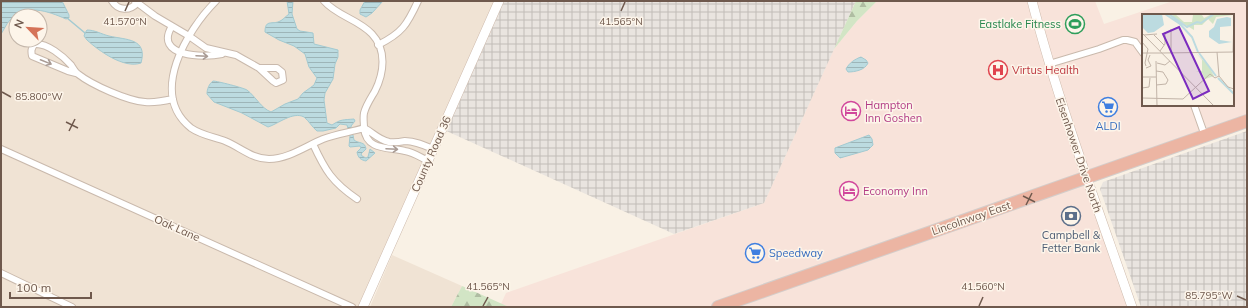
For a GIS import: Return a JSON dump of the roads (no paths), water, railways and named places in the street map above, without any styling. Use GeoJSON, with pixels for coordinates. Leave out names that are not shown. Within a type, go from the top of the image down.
{"type":"FeatureCollection","features":[{"type":"Feature","properties":{"kind":"highway","name":"Lincolnway East"},"geometry":{"type":"LineString","coordinates":[[718,307],[1247,121]]}},
{"type":"Feature","properties":{"kind":"street"},"geometry":{"type":"LineString","coordinates":[[112,1],[118,6],[127,9],[133,7],[136,2],[206,48],[236,55],[259,68]]}},
{"type":"Feature","properties":{"kind":"street"},"geometry":{"type":"LineString","coordinates":[[216,1],[189,36],[181,53],[172,81],[173,100],[182,118],[191,128],[203,134],[228,142],[254,156],[266,159],[278,158],[335,135],[364,128],[376,137],[388,142],[395,143],[411,141],[433,149]]}},
{"type":"Feature","properties":{"kind":"street"},"geometry":{"type":"LineString","coordinates":[[324,1],[337,12],[367,29],[375,38],[378,45],[382,59],[382,72],[365,112],[364,128],[366,137],[377,146],[387,150],[405,151],[428,161]]}},
{"type":"Feature","properties":{"kind":"street"},"geometry":{"type":"LineString","coordinates":[[378,45],[394,37],[400,32],[409,20],[418,1]]}},
{"type":"Feature","properties":{"kind":"street","name":"County Road 36"},"geometry":{"type":"LineString","coordinates":[[363,307],[499,1]]}},
{"type":"Feature","properties":{"kind":"street","name":"Eisenhower Drive North"},"geometry":{"type":"LineString","coordinates":[[1032,1],[1049,64],[1086,177],[1132,307]]}},
{"type":"Feature","properties":{"kind":"street"},"geometry":{"type":"LineString","coordinates":[[172,26],[168,34],[168,43],[181,53],[205,56],[223,53]]}},
{"type":"Feature","properties":{"kind":"street"},"geometry":{"type":"LineString","coordinates":[[1049,64],[1100,49],[1123,40],[1135,42],[1142,52]]}},
{"type":"Feature","properties":{"kind":"street"},"geometry":{"type":"LineString","coordinates":[[76,73],[70,64],[46,45],[35,44],[32,47],[32,56],[76,73],[94,84],[135,101],[153,103],[173,100]]}},
{"type":"Feature","properties":{"kind":"street"},"geometry":{"type":"LineString","coordinates":[[1194,106],[1205,136]]}},
{"type":"Feature","properties":{"kind":"street"},"geometry":{"type":"LineString","coordinates":[[313,144],[321,161],[333,179],[343,189],[357,199]]}},
{"type":"Feature","properties":{"kind":"street","name":"Oak Lane"},"geometry":{"type":"LineString","coordinates":[[1,148],[352,307]]}},
{"type":"Feature","properties":{"kind":"street"},"geometry":{"type":"LineString","coordinates":[[1,273],[63,305],[72,307]]}},
{"type":"Feature","properties":{"kind":"water"},"geometry":{"type":"Polygon","coordinates":[[[1,1],[62,1],[69,15],[69,18],[66,19],[48,12],[48,8],[8,8],[8,22],[1,34],[1,1]]]}},
{"type":"Feature","properties":{"kind":"water"},"geometry":{"type":"Polygon","coordinates":[[[287,1],[293,1],[292,14],[297,29],[300,31],[313,33],[314,44],[338,50],[333,79],[325,93],[324,100],[327,123],[332,125],[340,121],[354,119],[355,121],[351,126],[354,140],[363,144],[366,149],[361,154],[362,156],[366,158],[368,157],[370,149],[375,153],[366,161],[358,156],[357,152],[361,148],[360,146],[349,146],[350,136],[347,125],[340,124],[336,128],[317,131],[304,117],[295,116],[268,127],[242,113],[214,102],[207,94],[208,87],[213,81],[236,86],[247,90],[264,108],[271,112],[298,99],[303,93],[314,85],[317,78],[309,67],[305,54],[294,46],[265,32],[267,24],[282,20],[289,14],[287,1]]]}},
{"type":"Feature","properties":{"kind":"water"},"geometry":{"type":"Polygon","coordinates":[[[365,1],[383,1],[366,17],[360,14],[360,10],[365,1]]]}},
{"type":"Feature","properties":{"kind":"water"},"geometry":{"type":"Polygon","coordinates":[[[87,30],[134,42],[141,49],[141,63],[127,63],[105,54],[84,36],[87,30]]]}},
{"type":"Feature","properties":{"kind":"water"},"geometry":{"type":"Polygon","coordinates":[[[861,57],[866,60],[868,63],[867,65],[860,70],[848,72],[846,69],[849,65],[854,60],[861,57]]]}},
{"type":"Feature","properties":{"kind":"water"},"geometry":{"type":"Polygon","coordinates":[[[869,135],[872,139],[873,145],[868,150],[840,158],[835,153],[835,148],[869,135]]]}},
{"type":"Feature","properties":{"kind":"waterway"},"geometry":{"type":"LineString","coordinates":[[67,18],[85,33]]}},
{"type":"Feature","properties":{"kind":"place","name":"Eastlake Fitness"},"geometry":{"type":"Point","coordinates":[1075,24]}},
{"type":"Feature","properties":{"kind":"place","name":"Virtus Health"},"geometry":{"type":"Point","coordinates":[998,70]}},
{"type":"Feature","properties":{"kind":"place","name":"ALDI"},"geometry":{"type":"Point","coordinates":[1108,107]}},
{"type":"Feature","properties":{"kind":"place","name":"Hampton Inn Goshen"},"geometry":{"type":"Point","coordinates":[851,111]}},
{"type":"Feature","properties":{"kind":"place","name":"Economy Inn"},"geometry":{"type":"Point","coordinates":[849,191]}},
{"type":"Feature","properties":{"kind":"place","name":"Campbell & Fetter Bank"},"geometry":{"type":"Point","coordinates":[1071,216]}},
{"type":"Feature","properties":{"kind":"place","name":"Speedway"},"geometry":{"type":"Point","coordinates":[755,253]}}]}
